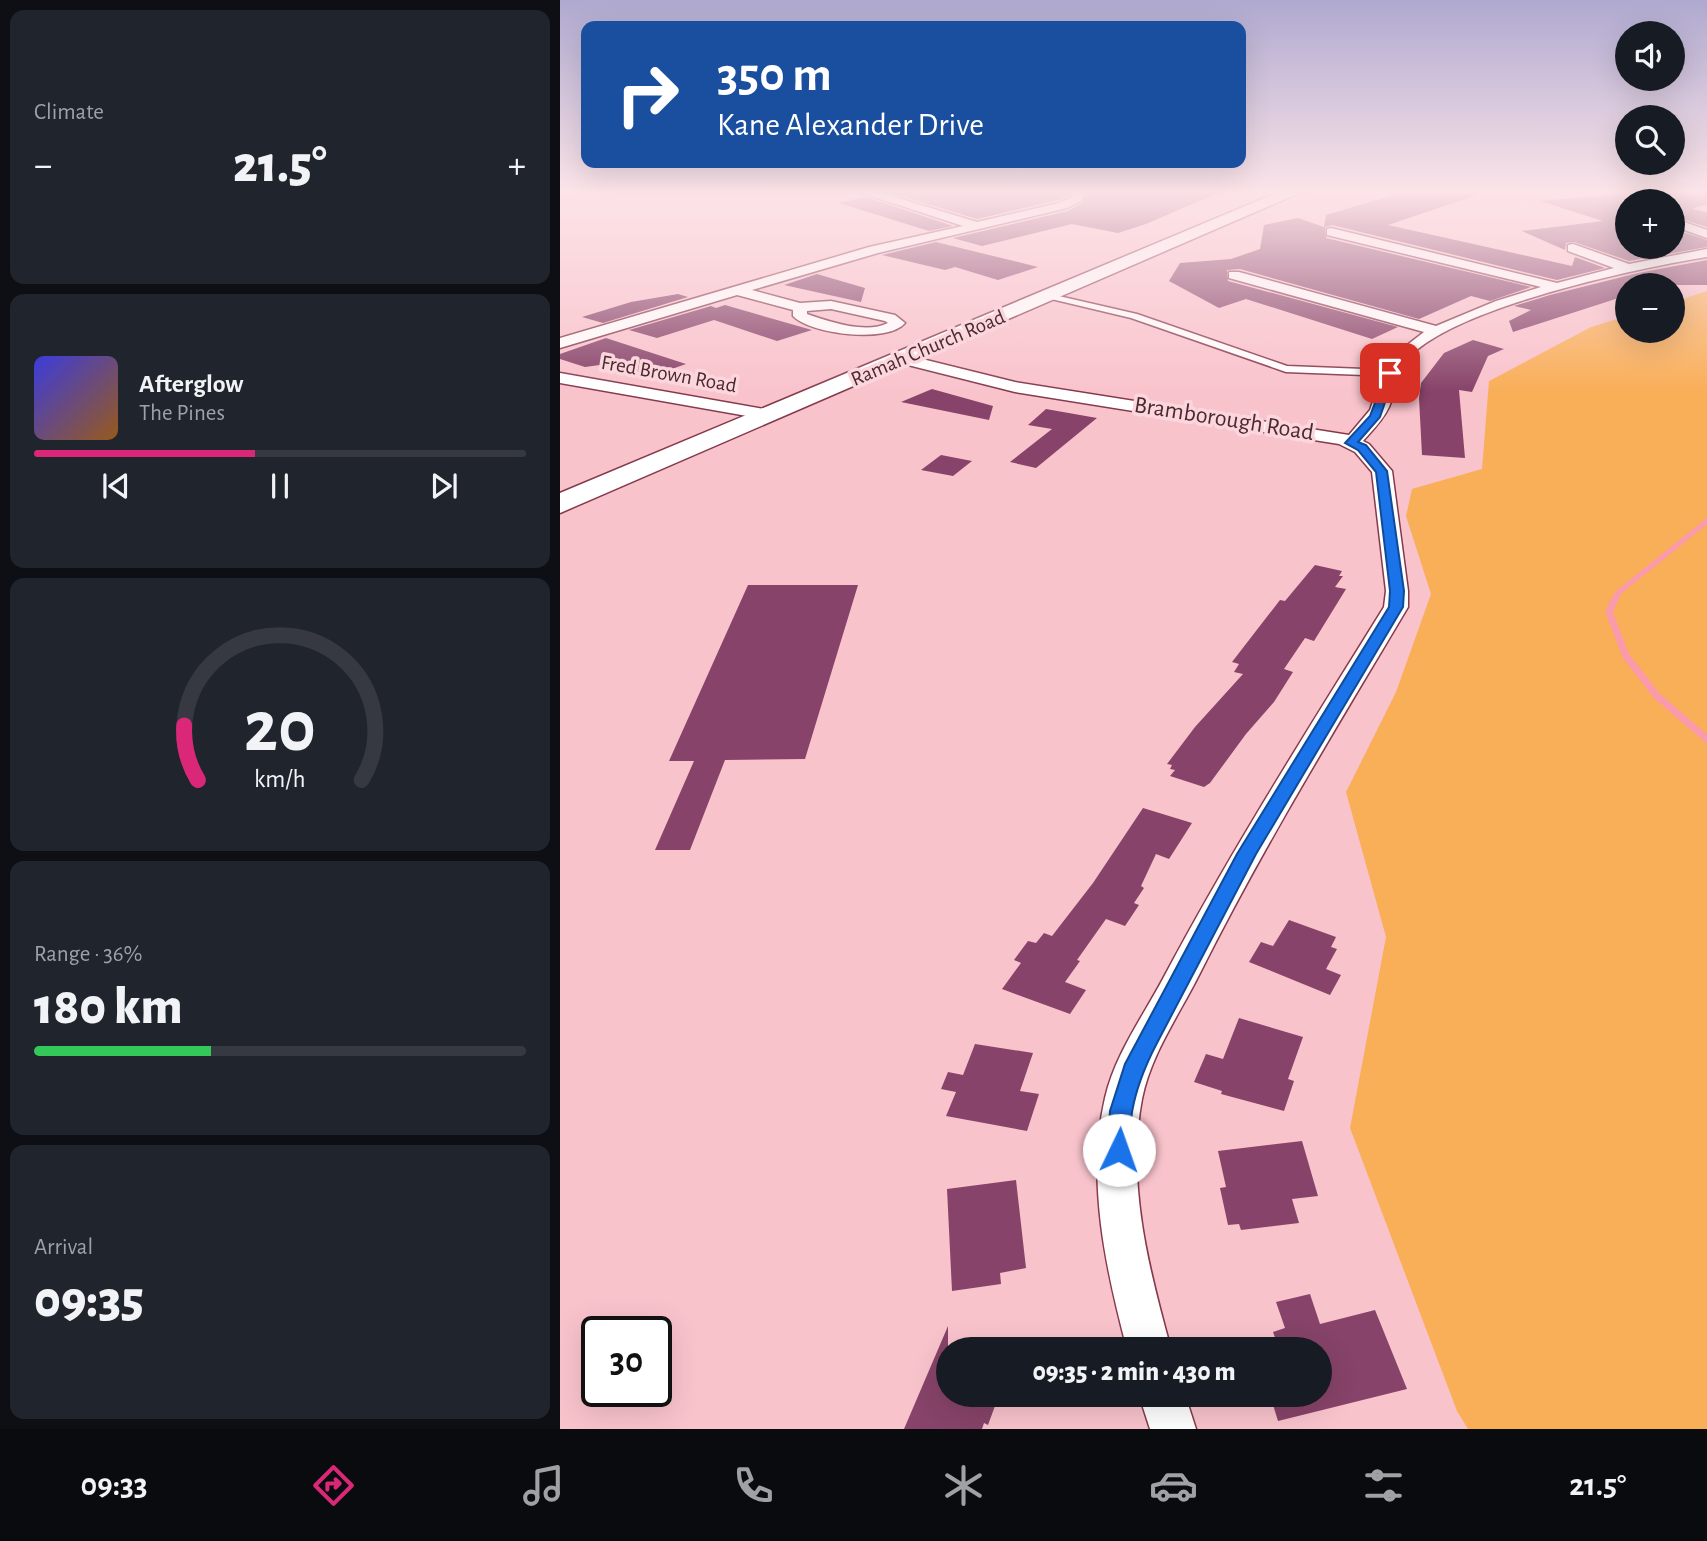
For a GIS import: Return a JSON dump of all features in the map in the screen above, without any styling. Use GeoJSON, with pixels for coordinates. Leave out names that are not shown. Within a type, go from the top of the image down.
{"type":"FeatureCollection","features":[{"type":"Feature","properties":{"kind":"main road","name":"Ramah Church Road"},"geometry":{"type":"LineString","coordinates":[[560,504],[1140,258]]}},
{"type":"Feature","properties":{"kind":"street"},"geometry":{"type":"LineString","coordinates":[[560,343],[849,258]]}},
{"type":"Feature","properties":{"kind":"street"},"geometry":{"type":"LineString","coordinates":[[1437,258],[1558,287]]}},
{"type":"Feature","properties":{"kind":"street"},"geometry":{"type":"LineString","coordinates":[[1599,258],[1630,269]]}},
{"type":"Feature","properties":{"kind":"street"},"geometry":{"type":"LineString","coordinates":[[1351,443],[1375,417],[1395,363],[1407,349],[1439,331],[1477,314],[1558,287],[1684,258]]}},
{"type":"Feature","properties":{"kind":"street"},"geometry":{"type":"LineString","coordinates":[[1234,275],[1439,331]]}},
{"type":"Feature","properties":{"kind":"street"},"geometry":{"type":"LineString","coordinates":[[738,291],[800,307],[831,305],[890,318],[898,323],[886,330],[864,332],[804,318],[800,316],[800,307]]}},
{"type":"Feature","properties":{"kind":"street","name":"Bramborough Road"},"geometry":{"type":"LineString","coordinates":[[902,359],[1015,387],[1316,433],[1362,448],[1381,471],[1397,591],[1396,607],[1247,854],[1136,1064],[1121,1111],[1119,1220],[1131,1284],[1146,1337]]}},
{"type":"Feature","properties":{"kind":"street","name":"Fred Brown Road"},"geometry":{"type":"LineString","coordinates":[[560,378],[770,415]]}},
{"type":"Feature","properties":{"kind":"street"},"geometry":{"type":"LineString","coordinates":[[1166,1407],[1173,1429]]}},
{"type":"Feature","properties":{"kind":"lane"},"geometry":{"type":"LineString","coordinates":[[1050,296],[1134,316],[1286,369],[1390,373]]}},
{"type":"Feature","properties":{"kind":"shaded area"},"geometry":{"type":"Polygon","coordinates":[[[1707,291],[1707,1429],[1468,1429],[1457,1411],[1350,1128],[1386,937],[1346,792],[1396,692],[1431,594],[1406,516],[1412,489],[1482,469],[1489,381],[1591,327],[1615,320],[1615,343],[1685,343],[1685,298],[1707,291]]]}},
{"type":"Feature","properties":{"kind":"building"},"geometry":{"type":"Polygon","coordinates":[[[893,258],[1000,258],[1038,267],[998,280],[955,267],[945,270],[893,258]]]}},
{"type":"Feature","properties":{"kind":"building"},"geometry":{"type":"Polygon","coordinates":[[[1408,258],[1531,287],[1490,301],[1471,296],[1419,319],[1240,269],[1227,270],[1228,281],[1398,327],[1372,339],[1246,299],[1219,308],[1169,281],[1180,263],[1231,259],[1408,258]]]}},
{"type":"Feature","properties":{"kind":"building"},"geometry":{"type":"Polygon","coordinates":[[[1466,258],[1535,258],[1572,266],[1577,258],[1605,268],[1557,280],[1466,258]]]}},
{"type":"Feature","properties":{"kind":"building"},"geometry":{"type":"Polygon","coordinates":[[[1707,260],[1707,285],[1685,285],[1685,273],[1638,273],[1707,260]]]}},
{"type":"Feature","properties":{"kind":"building"},"geometry":{"type":"Polygon","coordinates":[[[817,274],[865,288],[861,302],[784,285],[817,274]]]}},
{"type":"Feature","properties":{"kind":"building"},"geometry":{"type":"Polygon","coordinates":[[[1615,279],[1615,299],[1513,332],[1509,321],[1531,310],[1514,306],[1615,279]]]}},
{"type":"Feature","properties":{"kind":"building"},"geometry":{"type":"Polygon","coordinates":[[[678,294],[688,297],[603,323],[582,317],[631,302],[678,294]]]}},
{"type":"Feature","properties":{"kind":"building"},"geometry":{"type":"Polygon","coordinates":[[[725,305],[812,330],[777,341],[714,320],[657,338],[629,330],[711,306],[716,308],[725,305]]]}},
{"type":"Feature","properties":{"kind":"building"},"geometry":{"type":"Polygon","coordinates":[[[606,338],[686,364],[652,376],[607,364],[585,367],[560,359],[560,354],[606,338]]]}},
{"type":"Feature","properties":{"kind":"building"},"geometry":{"type":"Polygon","coordinates":[[[1473,340],[1504,349],[1488,356],[1472,392],[1459,390],[1465,458],[1422,455],[1419,398],[1421,383],[1444,353],[1473,340]]]}},
{"type":"Feature","properties":{"kind":"building"},"geometry":{"type":"Polygon","coordinates":[[[932,389],[993,406],[989,420],[901,402],[932,389]]]}},
{"type":"Feature","properties":{"kind":"building"},"geometry":{"type":"Polygon","coordinates":[[[1046,409],[1097,418],[1036,468],[1010,462],[1052,429],[1028,425],[1046,409]]]}},
{"type":"Feature","properties":{"kind":"building"},"geometry":{"type":"Polygon","coordinates":[[[941,455],[972,461],[953,476],[921,470],[941,455]]]}},
{"type":"Feature","properties":{"kind":"building"},"geometry":{"type":"Polygon","coordinates":[[[1315,565],[1342,571],[1339,576],[1343,576],[1335,587],[1346,589],[1314,641],[1305,638],[1284,669],[1293,672],[1274,702],[1246,734],[1210,783],[1204,787],[1170,776],[1175,770],[1170,769],[1172,765],[1167,764],[1195,727],[1243,674],[1234,672],[1239,664],[1232,662],[1280,600],[1285,601],[1315,565]]]}},
{"type":"Feature","properties":{"kind":"building"},"geometry":{"type":"Polygon","coordinates":[[[748,585],[858,585],[805,759],[725,760],[690,850],[655,850],[694,761],[669,761],[748,585]]]}},
{"type":"Feature","properties":{"kind":"building"},"geometry":{"type":"Polygon","coordinates":[[[1143,808],[1192,823],[1169,859],[1156,854],[1141,886],[1144,888],[1134,903],[1139,905],[1125,926],[1106,919],[1077,960],[1080,961],[1065,982],[1086,990],[1070,1014],[1002,989],[1021,963],[1014,960],[1028,941],[1036,943],[1044,933],[1052,936],[1093,883],[1143,808]]]}},
{"type":"Feature","properties":{"kind":"building"},"geometry":{"type":"Polygon","coordinates":[[[1289,920],[1336,937],[1331,947],[1337,949],[1326,969],[1341,975],[1330,995],[1249,962],[1261,942],[1273,946],[1289,920]]]}},
{"type":"Feature","properties":{"kind":"building"},"geometry":{"type":"Polygon","coordinates":[[[1239,1018],[1303,1037],[1288,1079],[1294,1081],[1284,1111],[1221,1094],[1222,1091],[1194,1082],[1206,1054],[1223,1059],[1239,1018]]]}},
{"type":"Feature","properties":{"kind":"building"},"geometry":{"type":"Polygon","coordinates":[[[975,1044],[1033,1053],[1020,1091],[1039,1094],[1027,1131],[946,1116],[956,1092],[941,1089],[948,1072],[963,1075],[975,1044]]]}},
{"type":"Feature","properties":{"kind":"building"},"geometry":{"type":"Polygon","coordinates":[[[1302,1141],[1318,1196],[1292,1199],[1299,1223],[1241,1230],[1239,1224],[1228,1225],[1220,1188],[1226,1187],[1218,1151],[1302,1141]]]}},
{"type":"Feature","properties":{"kind":"building"},"geometry":{"type":"Polygon","coordinates":[[[1016,1180],[1026,1268],[1000,1273],[1001,1284],[952,1291],[947,1189],[1016,1180]]]}},
{"type":"Feature","properties":{"kind":"building"},"geometry":{"type":"Polygon","coordinates":[[[1310,1294],[1320,1324],[1375,1310],[1407,1389],[1278,1421],[1274,1407],[1332,1407],[1332,1337],[1275,1337],[1273,1332],[1285,1328],[1276,1302],[1310,1294]]]}},
{"type":"Feature","properties":{"kind":"building"},"geometry":{"type":"Polygon","coordinates":[[[936,1354],[936,1407],[995,1407],[988,1425],[984,1423],[982,1429],[904,1429],[936,1354]]]}},
{"type":"Feature","properties":{"kind":"waterway"},"geometry":{"type":"LineString","coordinates":[[1615,598],[1619,592],[1707,521]]}},
{"type":"Feature","properties":{"kind":"waterway"},"geometry":{"type":"LineString","coordinates":[[1615,598],[1609,612],[1626,656],[1657,696],[1707,739]]}},
{"type":"Feature","properties":{"kind":"route"},"geometry":{"type":"LineString","coordinates":[[1119,1150],[1121,1111],[1146,1042],[1201,935],[1247,854],[1335,704],[1396,607],[1397,591],[1381,471],[1362,448],[1351,443],[1375,417],[1382,404],[1390,373]]}}]}
